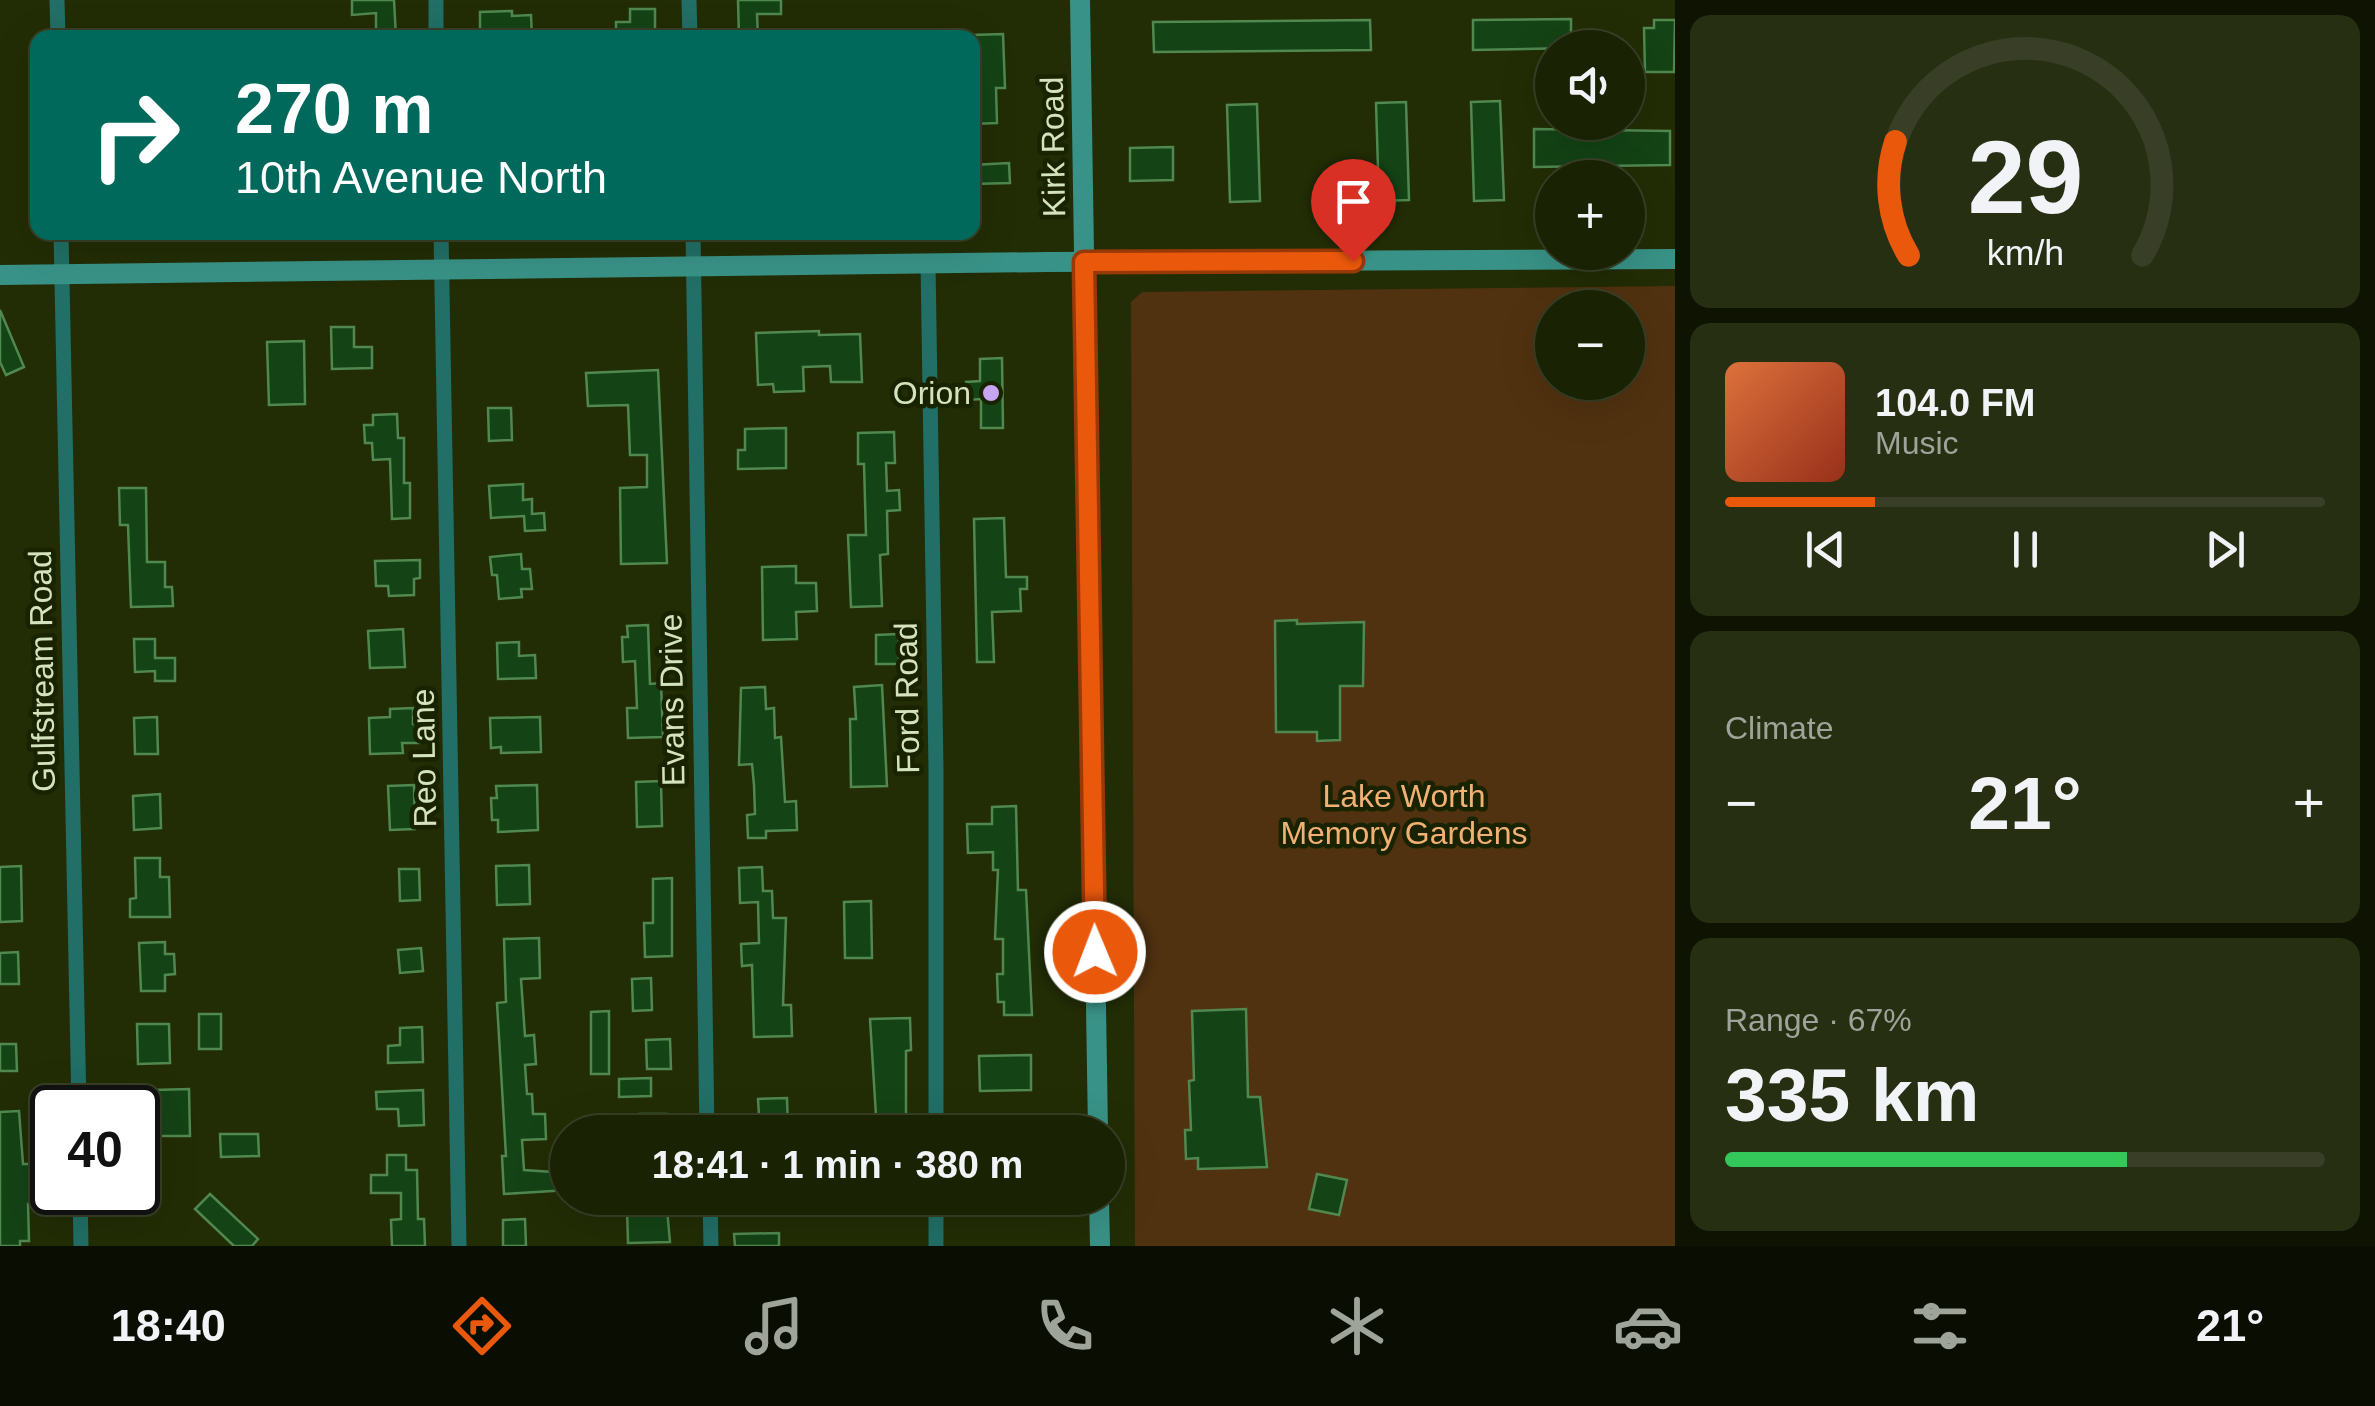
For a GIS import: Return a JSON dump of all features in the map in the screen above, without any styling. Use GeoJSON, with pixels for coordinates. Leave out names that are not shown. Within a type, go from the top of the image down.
{"type":"FeatureCollection","features":[{"type":"Feature","properties":{"kind":"street"},"geometry":{"type":"LineString","coordinates":[[57,0],[58,30]]}},
{"type":"Feature","properties":{"kind":"street"},"geometry":{"type":"LineString","coordinates":[[436,0],[436,30]]}},
{"type":"Feature","properties":{"kind":"street"},"geometry":{"type":"LineString","coordinates":[[689,0],[690,30]]}},
{"type":"Feature","properties":{"kind":"street","name":"Kirk Road"},"geometry":{"type":"LineString","coordinates":[[1080,0],[1098,1115]]}},
{"type":"Feature","properties":{"kind":"street","name":"Gulfstream Road"},"geometry":{"type":"LineString","coordinates":[[61,240],[78,1085]]}},
{"type":"Feature","properties":{"kind":"street","name":"Reo Lane"},"geometry":{"type":"LineString","coordinates":[[442,240],[460,1246]]}},
{"type":"Feature","properties":{"kind":"street","name":"Evans Drive"},"geometry":{"type":"LineString","coordinates":[[693,240],[708,1115]]}},
{"type":"Feature","properties":{"kind":"street"},"geometry":{"type":"LineString","coordinates":[[0,275],[1084,262],[1675,260]]}},
{"type":"Feature","properties":{"kind":"street","name":"Ford Road"},"geometry":{"type":"LineString","coordinates":[[928,264],[936,770],[936,1115]]}},
{"type":"Feature","properties":{"kind":"street"},"geometry":{"type":"LineString","coordinates":[[80,1215],[81,1246]]}},
{"type":"Feature","properties":{"kind":"street"},"geometry":{"type":"LineString","coordinates":[[710,1215],[711,1246]]}},
{"type":"Feature","properties":{"kind":"street"},"geometry":{"type":"LineString","coordinates":[[936,1215],[936,1246]]}},
{"type":"Feature","properties":{"kind":"street"},"geometry":{"type":"LineString","coordinates":[[1099,1215],[1100,1246]]}},
{"type":"Feature","properties":{"kind":"green space","name":"Lake Worth Memory Gardens"},"geometry":{"type":"Polygon","coordinates":[[[1675,286],[1675,1246],[1135,1246],[1131,302],[1142,292],[1675,286]]]}},
{"type":"Feature","properties":{"kind":"building"},"geometry":{"type":"Polygon","coordinates":[[[352,0],[394,0],[396,30],[376,30],[376,13],[352,15],[352,0]]]}},
{"type":"Feature","properties":{"kind":"building"},"geometry":{"type":"Polygon","coordinates":[[[738,0],[781,0],[781,14],[757,14],[758,30],[739,30],[738,0]]]}},
{"type":"Feature","properties":{"kind":"building"},"geometry":{"type":"Polygon","coordinates":[[[630,9],[655,9],[655,30],[616,30],[616,22],[630,22],[630,9]]]}},
{"type":"Feature","properties":{"kind":"building"},"geometry":{"type":"Polygon","coordinates":[[[480,12],[531,15],[532,30],[480,30],[480,12]]]}},
{"type":"Feature","properties":{"kind":"building"},"geometry":{"type":"Polygon","coordinates":[[[1571,19],[1571,30],[1535,30],[1535,49],[1473,50],[1473,20],[1571,19]]]}},
{"type":"Feature","properties":{"kind":"building"},"geometry":{"type":"Polygon","coordinates":[[[1370,20],[1371,50],[1154,52],[1153,22],[1370,20]]]}},
{"type":"Feature","properties":{"kind":"building"},"geometry":{"type":"Polygon","coordinates":[[[1654,20],[1675,20],[1674,72],[1645,72],[1644,28],[1654,28],[1654,20]]]}},
{"type":"Feature","properties":{"kind":"building"},"geometry":{"type":"Polygon","coordinates":[[[1003,34],[1005,88],[996,88],[997,123],[980,124],[980,35],[1003,34]]]}},
{"type":"Feature","properties":{"kind":"building"},"geometry":{"type":"Polygon","coordinates":[[[1500,101],[1504,200],[1474,201],[1471,102],[1500,101]]]}},
{"type":"Feature","properties":{"kind":"building"},"geometry":{"type":"Polygon","coordinates":[[[1406,102],[1409,200],[1379,201],[1376,103],[1406,102]]]}},
{"type":"Feature","properties":{"kind":"building"},"geometry":{"type":"Polygon","coordinates":[[[1257,104],[1260,201],[1230,202],[1227,105],[1257,104]]]}},
{"type":"Feature","properties":{"kind":"building"},"geometry":{"type":"Polygon","coordinates":[[[1534,129],[1535,140],[1645,140],[1645,131],[1670,131],[1670,165],[1645,165],[1645,160],[1535,160],[1534,167],[1534,129]]]}},
{"type":"Feature","properties":{"kind":"building"},"geometry":{"type":"Polygon","coordinates":[[[1173,147],[1173,180],[1130,181],[1130,148],[1173,147]]]}},
{"type":"Feature","properties":{"kind":"building"},"geometry":{"type":"Polygon","coordinates":[[[1009,163],[1010,183],[980,184],[980,165],[1009,163]]]}},
{"type":"Feature","properties":{"kind":"building"},"geometry":{"type":"Polygon","coordinates":[[[0,310],[24,367],[6,375],[0,362],[0,310]]]}},
{"type":"Feature","properties":{"kind":"building"},"geometry":{"type":"Polygon","coordinates":[[[331,327],[354,327],[354,347],[372,347],[372,368],[332,369],[331,327]]]}},
{"type":"Feature","properties":{"kind":"building"},"geometry":{"type":"Polygon","coordinates":[[[819,331],[819,335],[860,334],[862,382],[831,382],[830,366],[803,367],[804,391],[774,392],[773,384],[758,385],[756,333],[819,331]]]}},
{"type":"Feature","properties":{"kind":"building"},"geometry":{"type":"Polygon","coordinates":[[[304,341],[305,404],[269,405],[267,342],[304,341]]]}},
{"type":"Feature","properties":{"kind":"building","name":"Orion"},"geometry":{"type":"Polygon","coordinates":[[[1002,358],[1003,428],[981,428],[981,399],[967,400],[966,382],[980,381],[980,359],[1002,358]]]}},
{"type":"Feature","properties":{"kind":"building"},"geometry":{"type":"Polygon","coordinates":[[[658,370],[667,563],[621,564],[620,488],[647,487],[647,455],[630,455],[628,405],[588,406],[586,373],[658,370]]]}},
{"type":"Feature","properties":{"kind":"building"},"geometry":{"type":"Polygon","coordinates":[[[488,408],[511,408],[512,440],[489,441],[488,408]]]}},
{"type":"Feature","properties":{"kind":"building"},"geometry":{"type":"Polygon","coordinates":[[[397,414],[398,438],[404,438],[404,483],[410,483],[410,518],[392,519],[390,459],[373,460],[372,443],[365,443],[364,425],[373,425],[373,415],[397,414]]]}},
{"type":"Feature","properties":{"kind":"building"},"geometry":{"type":"Polygon","coordinates":[[[786,428],[786,468],[738,469],[738,450],[745,450],[745,429],[786,428]]]}},
{"type":"Feature","properties":{"kind":"building"},"geometry":{"type":"Polygon","coordinates":[[[894,432],[895,463],[886,463],[887,491],[899,490],[900,510],[887,511],[888,554],[880,555],[882,606],[851,607],[848,535],[866,535],[864,464],[858,464],[858,433],[894,432]]]}},
{"type":"Feature","properties":{"kind":"building"},"geometry":{"type":"Polygon","coordinates":[[[523,484],[523,500],[532,499],[532,514],[544,513],[545,530],[525,531],[524,516],[491,518],[489,486],[523,484]]]}},
{"type":"Feature","properties":{"kind":"building"},"geometry":{"type":"Polygon","coordinates":[[[119,488],[146,488],[147,562],[165,562],[165,587],[172,587],[173,606],[131,607],[128,525],[120,525],[119,488]]]}},
{"type":"Feature","properties":{"kind":"building"},"geometry":{"type":"Polygon","coordinates":[[[1004,518],[1006,577],[1027,577],[1027,589],[1020,589],[1021,611],[992,612],[994,662],[977,662],[974,519],[1004,518]]]}},
{"type":"Feature","properties":{"kind":"building"},"geometry":{"type":"Polygon","coordinates":[[[521,554],[522,569],[530,569],[532,589],[521,589],[522,597],[499,599],[497,575],[492,575],[490,557],[521,554]]]}},
{"type":"Feature","properties":{"kind":"building"},"geometry":{"type":"Polygon","coordinates":[[[420,560],[420,578],[414,579],[414,595],[389,596],[388,586],[376,586],[375,561],[420,560]]]}},
{"type":"Feature","properties":{"kind":"building"},"geometry":{"type":"Polygon","coordinates":[[[796,566],[796,583],[816,583],[817,611],[796,612],[797,639],[763,640],[762,567],[796,566]]]}},
{"type":"Feature","properties":{"kind":"building"},"geometry":{"type":"Polygon","coordinates":[[[1297,620],[1297,624],[1364,622],[1363,686],[1340,686],[1340,740],[1317,741],[1317,732],[1276,732],[1275,621],[1297,620]]]}},
{"type":"Feature","properties":{"kind":"building"},"geometry":{"type":"Polygon","coordinates":[[[648,625],[650,684],[661,683],[663,737],[628,738],[627,708],[637,708],[635,661],[623,662],[622,637],[628,637],[627,626],[648,625]]]}},
{"type":"Feature","properties":{"kind":"building"},"geometry":{"type":"Polygon","coordinates":[[[403,629],[405,667],[370,668],[368,631],[403,629]]]}},
{"type":"Feature","properties":{"kind":"building"},"geometry":{"type":"Polygon","coordinates":[[[899,634],[899,664],[876,664],[876,635],[899,634]]]}},
{"type":"Feature","properties":{"kind":"building"},"geometry":{"type":"Polygon","coordinates":[[[134,639],[155,639],[155,658],[175,658],[175,681],[155,681],[155,671],[135,672],[134,639]]]}},
{"type":"Feature","properties":{"kind":"building"},"geometry":{"type":"Polygon","coordinates":[[[519,642],[519,656],[535,655],[536,678],[498,679],[497,643],[519,642]]]}},
{"type":"Feature","properties":{"kind":"building"},"geometry":{"type":"Polygon","coordinates":[[[882,685],[887,786],[851,787],[850,719],[856,719],[854,687],[882,685]]]}},
{"type":"Feature","properties":{"kind":"building"},"geometry":{"type":"Polygon","coordinates":[[[765,687],[766,709],[774,708],[775,738],[781,737],[785,802],[796,801],[797,830],[766,831],[766,838],[748,838],[747,815],[755,814],[754,785],[752,764],[739,765],[741,688],[765,687]]]}},
{"type":"Feature","properties":{"kind":"building"},"geometry":{"type":"Polygon","coordinates":[[[413,708],[413,724],[419,724],[419,743],[402,743],[403,753],[370,754],[369,718],[390,717],[390,709],[413,708]]]}},
{"type":"Feature","properties":{"kind":"building"},"geometry":{"type":"Polygon","coordinates":[[[157,717],[158,754],[135,754],[134,718],[157,717]]]}},
{"type":"Feature","properties":{"kind":"building"},"geometry":{"type":"Polygon","coordinates":[[[540,717],[541,752],[501,753],[501,747],[491,748],[490,718],[540,717]]]}},
{"type":"Feature","properties":{"kind":"building"},"geometry":{"type":"Polygon","coordinates":[[[661,781],[662,826],[637,827],[636,782],[661,781]]]}},
{"type":"Feature","properties":{"kind":"building"},"geometry":{"type":"Polygon","coordinates":[[[414,785],[415,829],[390,830],[388,786],[414,785]]]}},
{"type":"Feature","properties":{"kind":"building"},"geometry":{"type":"Polygon","coordinates":[[[537,785],[538,830],[498,832],[498,820],[492,820],[491,798],[497,798],[496,786],[537,785]]]}},
{"type":"Feature","properties":{"kind":"building"},"geometry":{"type":"Polygon","coordinates":[[[160,794],[161,828],[134,830],[133,796],[160,794]]]}},
{"type":"Feature","properties":{"kind":"building"},"geometry":{"type":"Polygon","coordinates":[[[1016,806],[1018,890],[1026,890],[1032,1015],[1004,1015],[1004,1002],[998,1002],[997,974],[1003,974],[1003,939],[995,939],[998,870],[993,870],[993,852],[968,853],[967,824],[992,824],[992,807],[1016,806]]]}},
{"type":"Feature","properties":{"kind":"building"},"geometry":{"type":"Polygon","coordinates":[[[135,858],[160,858],[160,877],[169,877],[170,917],[130,917],[130,899],[136,898],[135,858]]]}},
{"type":"Feature","properties":{"kind":"building"},"geometry":{"type":"Polygon","coordinates":[[[529,865],[530,904],[497,905],[496,866],[529,865]]]}},
{"type":"Feature","properties":{"kind":"building"},"geometry":{"type":"Polygon","coordinates":[[[21,866],[22,921],[0,922],[0,867],[21,866]]]}},
{"type":"Feature","properties":{"kind":"building"},"geometry":{"type":"Polygon","coordinates":[[[762,867],[763,891],[772,891],[773,918],[786,918],[783,1005],[791,1005],[792,1036],[754,1037],[752,965],[742,966],[741,944],[759,943],[758,902],[740,903],[739,868],[762,867]]]}},
{"type":"Feature","properties":{"kind":"building"},"geometry":{"type":"Polygon","coordinates":[[[399,869],[419,869],[420,900],[400,901],[399,869]]]}},
{"type":"Feature","properties":{"kind":"building"},"geometry":{"type":"Polygon","coordinates":[[[672,878],[672,956],[645,957],[644,923],[653,923],[653,879],[672,878]]]}},
{"type":"Feature","properties":{"kind":"building"},"geometry":{"type":"Polygon","coordinates":[[[871,901],[872,958],[845,958],[844,902],[871,901]]]}},
{"type":"Feature","properties":{"kind":"building"},"geometry":{"type":"Polygon","coordinates":[[[539,938],[540,978],[521,979],[525,1036],[534,1035],[536,1064],[525,1065],[527,1094],[532,1094],[533,1114],[545,1114],[546,1139],[522,1140],[524,1170],[550,1172],[550,1191],[504,1194],[502,1156],[506,1156],[497,1003],[506,1002],[504,939],[539,938]]]}},
{"type":"Feature","properties":{"kind":"building"},"geometry":{"type":"Polygon","coordinates":[[[165,942],[165,954],[174,954],[175,974],[165,975],[165,991],[141,991],[139,943],[165,942]]]}},
{"type":"Feature","properties":{"kind":"building"},"geometry":{"type":"Polygon","coordinates":[[[421,948],[423,971],[400,973],[398,950],[421,948]]]}},
{"type":"Feature","properties":{"kind":"building"},"geometry":{"type":"Polygon","coordinates":[[[18,952],[19,984],[0,984],[0,953],[18,952]]]}},
{"type":"Feature","properties":{"kind":"building"},"geometry":{"type":"Polygon","coordinates":[[[651,978],[652,1010],[633,1011],[632,979],[651,978]]]}},
{"type":"Feature","properties":{"kind":"building"},"geometry":{"type":"Polygon","coordinates":[[[1246,1009],[1248,1097],[1260,1097],[1267,1167],[1198,1169],[1198,1158],[1186,1159],[1185,1130],[1191,1130],[1189,1081],[1194,1080],[1192,1011],[1246,1009]]]}},
{"type":"Feature","properties":{"kind":"building"},"geometry":{"type":"Polygon","coordinates":[[[609,1011],[609,1074],[591,1074],[591,1012],[609,1011]]]}},
{"type":"Feature","properties":{"kind":"building"},"geometry":{"type":"Polygon","coordinates":[[[199,1014],[221,1014],[221,1049],[199,1049],[199,1014]]]}},
{"type":"Feature","properties":{"kind":"building"},"geometry":{"type":"Polygon","coordinates":[[[910,1018],[906,1115],[876,1115],[870,1019],[910,1018]]]}},
{"type":"Feature","properties":{"kind":"building"},"geometry":{"type":"Polygon","coordinates":[[[137,1024],[169,1024],[170,1063],[138,1064],[137,1024]]]}},
{"type":"Feature","properties":{"kind":"building"},"geometry":{"type":"Polygon","coordinates":[[[422,1027],[423,1062],[388,1063],[388,1046],[400,1045],[400,1028],[422,1027]]]}},
{"type":"Feature","properties":{"kind":"building"},"geometry":{"type":"Polygon","coordinates":[[[670,1039],[671,1069],[647,1069],[646,1040],[670,1039]]]}},
{"type":"Feature","properties":{"kind":"building"},"geometry":{"type":"Polygon","coordinates":[[[0,1044],[16,1044],[17,1071],[0,1071],[0,1044]]]}},
{"type":"Feature","properties":{"kind":"building"},"geometry":{"type":"Polygon","coordinates":[[[1031,1055],[1031,1090],[980,1091],[979,1056],[1031,1055]]]}},
{"type":"Feature","properties":{"kind":"building"},"geometry":{"type":"Polygon","coordinates":[[[651,1078],[651,1096],[619,1097],[619,1079],[651,1078]]]}},
{"type":"Feature","properties":{"kind":"building"},"geometry":{"type":"Polygon","coordinates":[[[189,1089],[190,1136],[160,1136],[160,1090],[189,1089]]]}},
{"type":"Feature","properties":{"kind":"building"},"geometry":{"type":"Polygon","coordinates":[[[423,1090],[424,1125],[399,1126],[398,1109],[377,1109],[376,1092],[423,1090]]]}},
{"type":"Feature","properties":{"kind":"building"},"geometry":{"type":"Polygon","coordinates":[[[787,1098],[788,1115],[759,1115],[758,1099],[787,1098]]]}},
{"type":"Feature","properties":{"kind":"building"},"geometry":{"type":"Polygon","coordinates":[[[19,1111],[23,1164],[30,1164],[29,1241],[20,1241],[20,1246],[0,1246],[0,1112],[19,1111]]]}},
{"type":"Feature","properties":{"kind":"building"},"geometry":{"type":"Polygon","coordinates":[[[220,1134],[258,1134],[259,1156],[221,1157],[220,1134]]]}},
{"type":"Feature","properties":{"kind":"building"},"geometry":{"type":"Polygon","coordinates":[[[387,1155],[406,1155],[406,1170],[417,1170],[418,1219],[424,1219],[425,1246],[392,1246],[391,1220],[401,1219],[401,1193],[371,1193],[371,1175],[387,1175],[387,1155]]]}},
{"type":"Feature","properties":{"kind":"building"},"geometry":{"type":"Polygon","coordinates":[[[1317,1174],[1347,1180],[1339,1215],[1309,1209],[1317,1174]]]}},
{"type":"Feature","properties":{"kind":"building"},"geometry":{"type":"Polygon","coordinates":[[[210,1194],[258,1239],[252,1246],[234,1246],[195,1209],[210,1194]]]}},
{"type":"Feature","properties":{"kind":"building"},"geometry":{"type":"Polygon","coordinates":[[[627,1215],[668,1215],[670,1242],[628,1243],[627,1215]]]}},
{"type":"Feature","properties":{"kind":"building"},"geometry":{"type":"Polygon","coordinates":[[[525,1219],[526,1246],[503,1246],[503,1220],[525,1219]]]}},
{"type":"Feature","properties":{"kind":"building"},"geometry":{"type":"Polygon","coordinates":[[[779,1233],[779,1246],[735,1246],[734,1234],[779,1233]]]}},
{"type":"Feature","properties":{"kind":"place","name":"Orion"},"geometry":{"type":"Point","coordinates":[991,393]}},
{"type":"Feature","properties":{"kind":"route"},"geometry":{"type":"LineString","coordinates":[[1095,952],[1084,262],[1353,261]]}}]}
